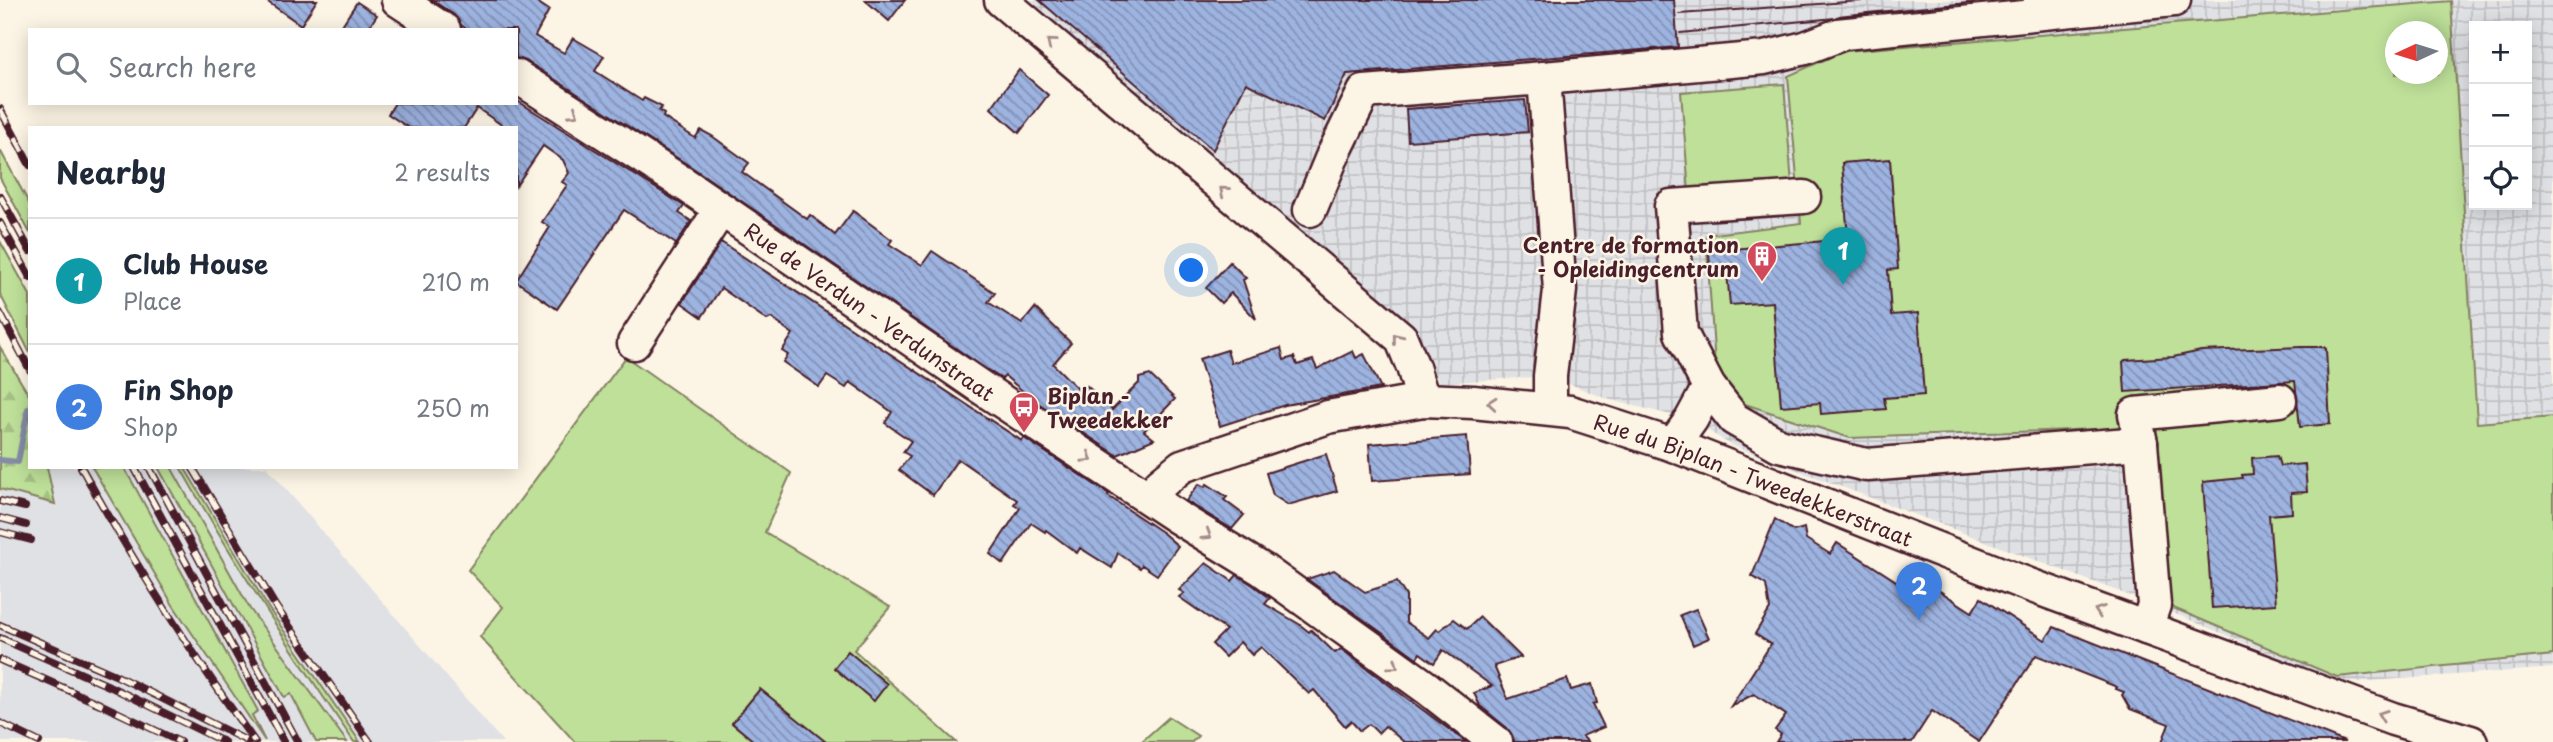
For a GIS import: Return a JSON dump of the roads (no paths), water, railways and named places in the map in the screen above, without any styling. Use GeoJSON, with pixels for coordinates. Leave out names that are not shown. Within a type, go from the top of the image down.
{"type":"FeatureCollection","features":[{"type":"Feature","properties":{"kind":"street"},"geometry":{"type":"LineString","coordinates":[[398,0],[441,28]]}},
{"type":"Feature","properties":{"kind":"street"},"geometry":{"type":"LineString","coordinates":[[1000,0],[1401,338],[1423,400]]}},
{"type":"Feature","properties":{"kind":"street"},"geometry":{"type":"LineString","coordinates":[[1310,210],[1364,92],[1765,58],[1805,48],[1844,33],[2174,0]]}},
{"type":"Feature","properties":{"kind":"street","name":"Rue de Verdun - Verdunstraat"},"geometry":{"type":"LineString","coordinates":[[518,77],[720,209],[968,379],[1264,570],[1427,688],[1491,741]]}},
{"type":"Feature","properties":{"kind":"street"},"geometry":{"type":"LineString","coordinates":[[1544,78],[1560,290],[1550,376],[1550,408]]}},
{"type":"Feature","properties":{"kind":"street"},"geometry":{"type":"LineString","coordinates":[[1804,197],[1670,194],[1681,333],[1709,387],[1734,419],[1779,445],[1867,465],[2141,443]]}},
{"type":"Feature","properties":{"kind":"street"},"geometry":{"type":"LineString","coordinates":[[634,344],[720,209]]}},
{"type":"Feature","properties":{"kind":"street"},"geometry":{"type":"LineString","coordinates":[[1673,444],[1691,420],[1709,387]]}},
{"type":"Feature","properties":{"kind":"street","name":"Rue du Biplan - Tweedekkerstraat"},"geometry":{"type":"LineString","coordinates":[[1150,498],[1160,484],[1182,466],[1328,417],[1423,400],[1473,401],[1550,408],[1673,444],[2016,580],[2393,719],[2470,742]]}},
{"type":"Feature","properties":{"kind":"street"},"geometry":{"type":"LineString","coordinates":[[2146,628],[2154,605],[2141,443],[2135,414],[2280,400]]}},
{"type":"Feature","properties":{"kind":"waterway"},"geometry":{"type":"LineString","coordinates":[[0,460],[18,462],[28,409]]}},
{"type":"Feature","properties":{"kind":"tram line"},"geometry":{"type":"LineString","coordinates":[[1679,14],[1875,0]]}},
{"type":"Feature","properties":{"kind":"tram line"},"geometry":{"type":"LineString","coordinates":[[1680,33],[2023,0]]}},
{"type":"Feature","properties":{"kind":"railway"},"geometry":{"type":"LineString","coordinates":[[0,109],[28,161]]}},
{"type":"Feature","properties":{"kind":"railway"},"geometry":{"type":"LineString","coordinates":[[0,196],[28,247]]}},
{"type":"Feature","properties":{"kind":"railway"},"geometry":{"type":"LineString","coordinates":[[0,223],[28,273]]}},
{"type":"Feature","properties":{"kind":"railway"},"geometry":{"type":"LineString","coordinates":[[0,313],[28,366]]}},
{"type":"Feature","properties":{"kind":"railway"},"geometry":{"type":"LineString","coordinates":[[82,469],[164,607],[255,742]]}},
{"type":"Feature","properties":{"kind":"railway"},"geometry":{"type":"LineString","coordinates":[[135,469],[284,742]]}},
{"type":"Feature","properties":{"kind":"railway"},"geometry":{"type":"LineString","coordinates":[[150,469],[298,742]]}},
{"type":"Feature","properties":{"kind":"railway"},"geometry":{"type":"LineString","coordinates":[[193,469],[276,607],[370,742]]}},
{"type":"Feature","properties":{"kind":"railway"},"geometry":{"type":"LineString","coordinates":[[0,501],[25,507]]}},
{"type":"Feature","properties":{"kind":"railway"},"geometry":{"type":"LineString","coordinates":[[0,518],[26,525]]}},
{"type":"Feature","properties":{"kind":"railway"},"geometry":{"type":"LineString","coordinates":[[0,532],[31,540]]}},
{"type":"Feature","properties":{"kind":"railway"},"geometry":{"type":"LineString","coordinates":[[0,625],[115,675],[249,742]]}},
{"type":"Feature","properties":{"kind":"railway"},"geometry":{"type":"LineString","coordinates":[[0,638],[109,686],[224,742]]}},
{"type":"Feature","properties":{"kind":"railway"},"geometry":{"type":"LineString","coordinates":[[0,660],[180,742]]}},
{"type":"Feature","properties":{"kind":"railway"},"geometry":{"type":"LineString","coordinates":[[0,723],[39,742]]}},
{"type":"Feature","properties":{"kind":"place","name":"Centre de formation - Opleidingcentrum"},"geometry":{"type":"Point","coordinates":[1762,283]}},
{"type":"Feature","properties":{"kind":"place","name":"Club House"},"geometry":{"type":"Point","coordinates":[1843,285]}},
{"type":"Feature","properties":{"kind":"place","name":"Biplan - Tweedekker"},"geometry":{"type":"Point","coordinates":[1024,434]}},
{"type":"Feature","properties":{"kind":"place","name":"Fin Shop"},"geometry":{"type":"Point","coordinates":[1919,620]}}]}
